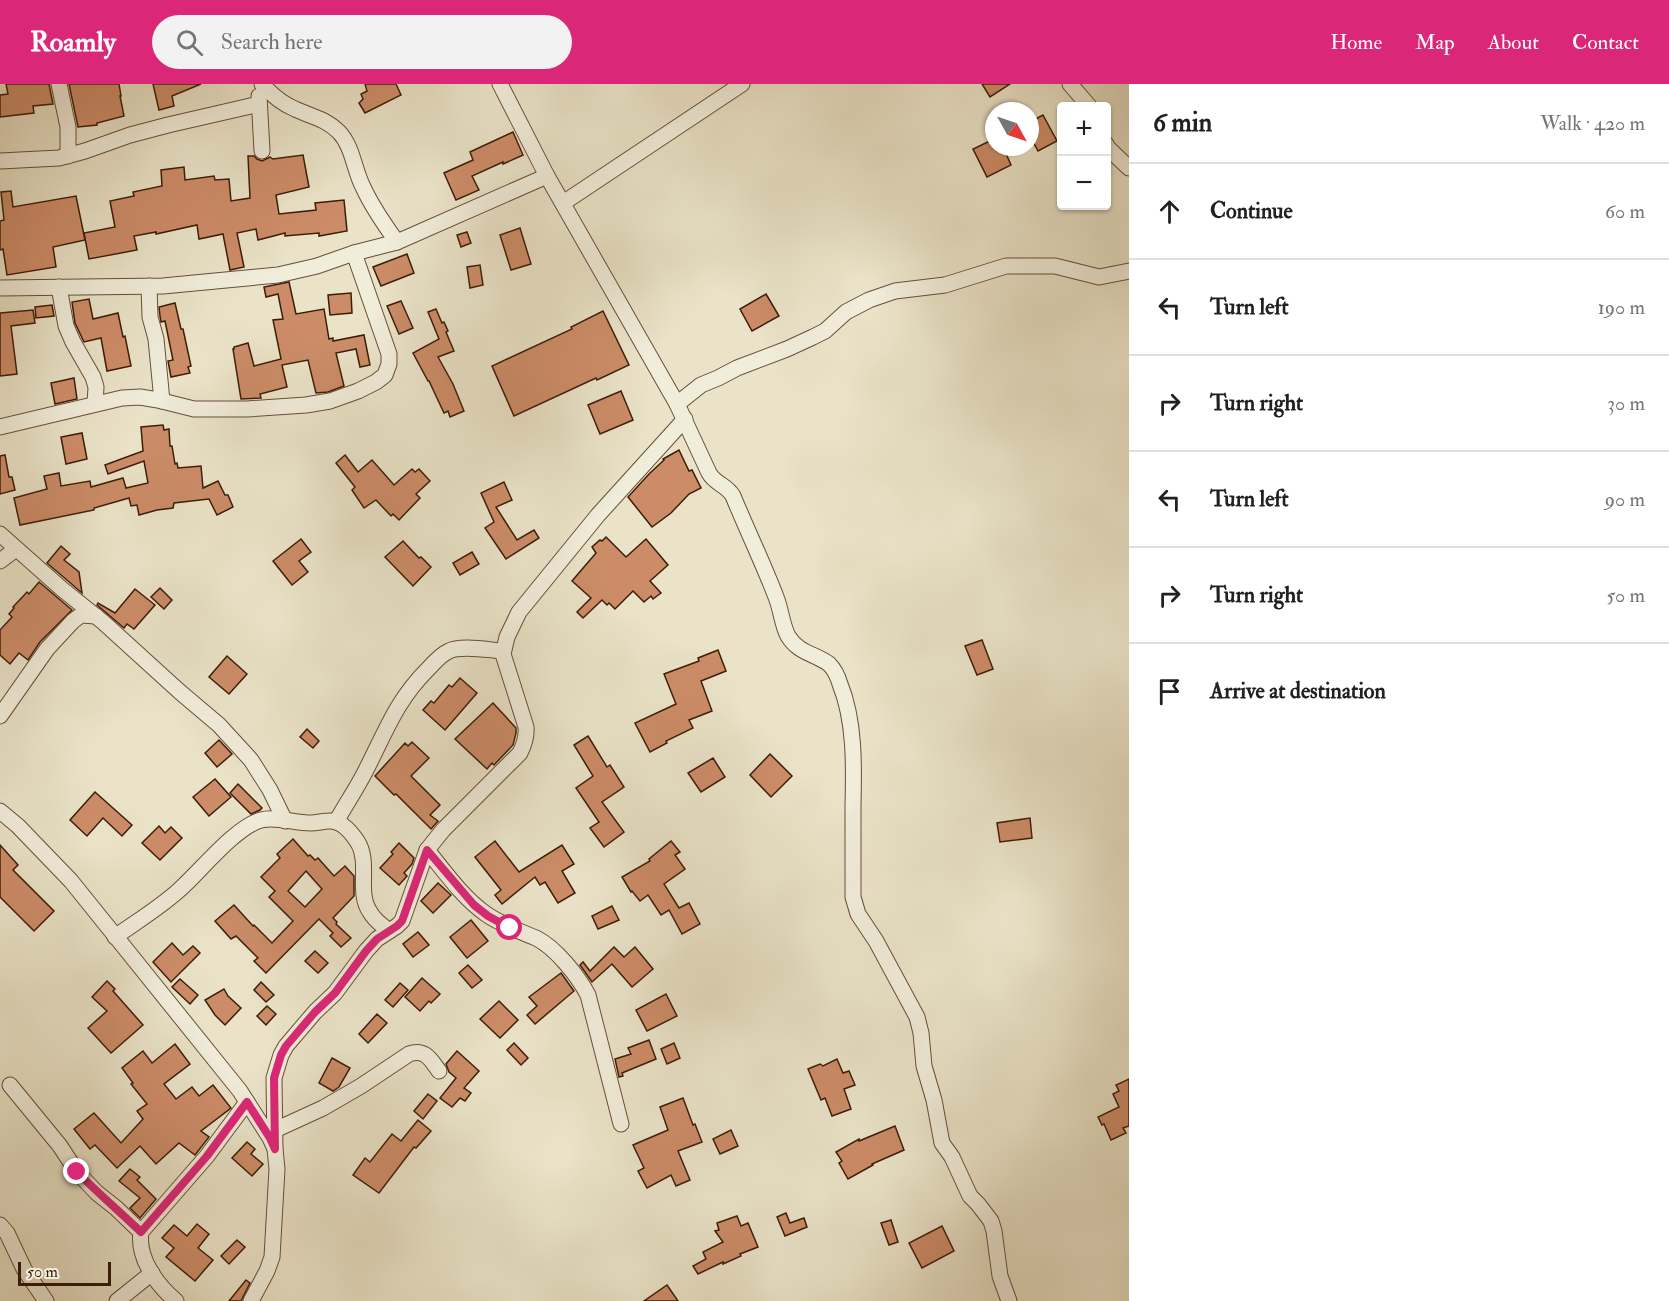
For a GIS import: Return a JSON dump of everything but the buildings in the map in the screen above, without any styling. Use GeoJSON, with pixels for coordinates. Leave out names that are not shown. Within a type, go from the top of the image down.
{"type":"FeatureCollection","features":[{"type":"Feature","properties":{"kind":"street"},"geometry":{"type":"LineString","coordinates":[[59,84],[68,127],[68,156]]}},
{"type":"Feature","properties":{"kind":"street"},"geometry":{"type":"LineString","coordinates":[[260,84],[262,151]]}},
{"type":"Feature","properties":{"kind":"street"},"geometry":{"type":"LineString","coordinates":[[260,84],[285,104],[320,118],[342,135],[349,147],[361,185],[397,242]]}},
{"type":"Feature","properties":{"kind":"street"},"geometry":{"type":"LineString","coordinates":[[501,84],[547,176],[677,404],[712,479],[726,487],[733,496],[777,598],[787,634],[799,648],[828,664],[840,682],[850,722],[854,769],[853,897],[858,914],[876,941],[917,1017],[924,1066],[934,1100],[942,1143],[952,1157],[970,1196],[991,1221],[1000,1276],[1009,1301]]}},
{"type":"Feature","properties":{"kind":"street"},"geometry":{"type":"LineString","coordinates":[[563,203],[742,84]]}},
{"type":"Feature","properties":{"kind":"street"},"geometry":{"type":"LineString","coordinates":[[1070,84],[1086,102]]}},
{"type":"Feature","properties":{"kind":"street"},"geometry":{"type":"LineString","coordinates":[[0,161],[41,160],[68,156],[168,124],[259,104]]}},
{"type":"Feature","properties":{"kind":"street"},"geometry":{"type":"LineString","coordinates":[[1111,150],[1129,168]]}},
{"type":"Feature","properties":{"kind":"street"},"geometry":{"type":"LineString","coordinates":[[0,288],[163,286],[278,275],[397,242],[547,176]]}},
{"type":"Feature","properties":{"kind":"street"},"geometry":{"type":"LineString","coordinates":[[0,427],[122,398],[140,397],[194,409],[285,407],[330,401],[358,391],[385,375],[390,354],[354,253]]}},
{"type":"Feature","properties":{"kind":"street"},"geometry":{"type":"LineString","coordinates":[[677,404],[700,386],[813,337],[825,331],[846,312],[869,300],[895,291],[945,285],[1006,266],[1055,266],[1099,277],[1129,271]]}},
{"type":"Feature","properties":{"kind":"street"},"geometry":{"type":"LineString","coordinates":[[59,286],[66,326],[93,377],[96,387],[95,404]]}},
{"type":"Feature","properties":{"kind":"street"},"geometry":{"type":"LineString","coordinates":[[149,286],[150,316],[156,339],[162,401]]}},
{"type":"Feature","properties":{"kind":"street"},"geometry":{"type":"LineString","coordinates":[[252,1301],[272,1257],[277,1169],[274,1078],[281,1055],[315,1012],[335,993],[366,951],[377,939],[397,926],[405,916],[427,850],[443,830],[520,753],[524,746],[526,727],[503,651],[511,625],[598,515],[684,419]]}},
{"type":"Feature","properties":{"kind":"street"},"geometry":{"type":"LineString","coordinates":[[0,534],[219,725],[251,760],[270,790],[285,821]]}},
{"type":"Feature","properties":{"kind":"street"},"geometry":{"type":"LineString","coordinates":[[0,561],[16,549]]}},
{"type":"Feature","properties":{"kind":"street"},"geometry":{"type":"LineString","coordinates":[[0,717],[47,649],[73,621],[81,615],[96,616]]}},
{"type":"Feature","properties":{"kind":"street"},"geometry":{"type":"LineString","coordinates":[[336,822],[365,772],[403,697],[440,656],[459,648],[503,651]]}},
{"type":"Feature","properties":{"kind":"street"},"geometry":{"type":"LineString","coordinates":[[0,811],[25,832],[71,880],[240,1091],[275,1149]]}},
{"type":"Feature","properties":{"kind":"street"},"geometry":{"type":"LineString","coordinates":[[115,937],[178,891],[240,831],[258,821],[270,818],[314,823],[330,820],[346,828],[358,843],[363,855],[364,893],[367,908],[374,918],[389,931]]}},
{"type":"Feature","properties":{"kind":"street"},"geometry":{"type":"LineString","coordinates":[[427,850],[474,905],[488,916],[551,948],[581,982],[588,995],[621,1124]]}},
{"type":"Feature","properties":{"kind":"street"},"geometry":{"type":"LineString","coordinates":[[275,1130],[323,1108],[409,1054],[421,1052],[429,1057],[439,1071]]}},
{"type":"Feature","properties":{"kind":"street"},"geometry":{"type":"LineString","coordinates":[[10,1085],[60,1146],[77,1172],[141,1232]]}},
{"type":"Feature","properties":{"kind":"street"},"geometry":{"type":"LineString","coordinates":[[176,1301],[167,1294],[147,1266],[140,1246],[141,1232],[207,1156],[247,1102]]}},
{"type":"Feature","properties":{"kind":"street"},"geometry":{"type":"LineString","coordinates":[[0,1225],[7,1233],[24,1269],[46,1301]]}},
{"type":"Feature","properties":{"kind":"street"},"geometry":{"type":"LineString","coordinates":[[117,1301],[152,1273]]}},
{"type":"Feature","properties":{"kind":"route"},"geometry":{"type":"LineString","coordinates":[[77,1172],[141,1232],[207,1156],[247,1102],[275,1149],[274,1078],[281,1055],[293,1036],[343,984],[366,951],[377,939],[402,921],[427,850],[474,905],[510,928]]}}]}
